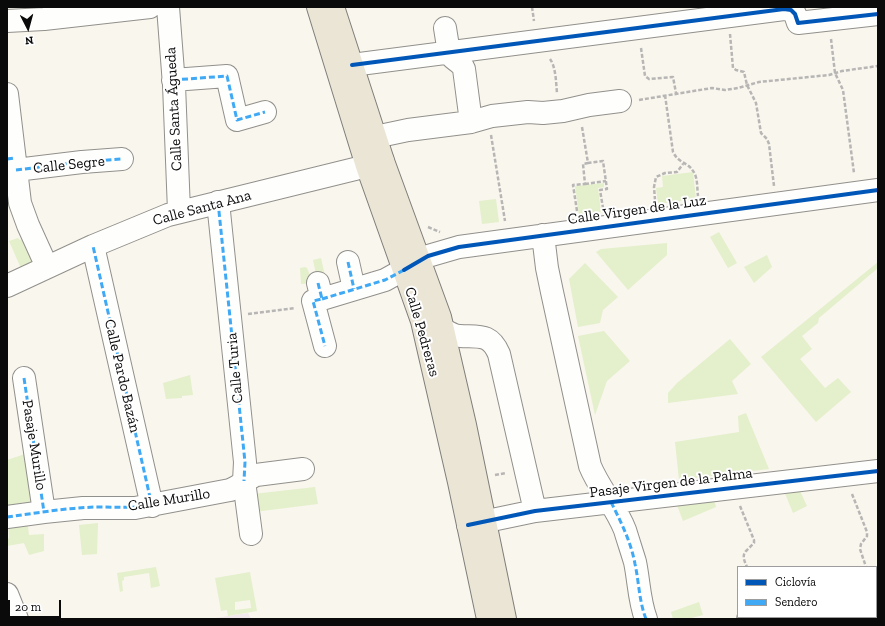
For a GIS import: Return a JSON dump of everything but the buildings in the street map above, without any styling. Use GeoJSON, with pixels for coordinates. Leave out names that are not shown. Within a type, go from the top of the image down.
{"type":"FeatureCollection","features":[{"type":"Feature","properties":{"kind":"main road","name":"Calle Pedreras"},"geometry":{"type":"LineString","coordinates":[[318,7],[412,265],[440,317],[477,523],[488,619]]}},
{"type":"Feature","properties":{"kind":"main road","name":"Calle Pedreras"},"geometry":{"type":"LineString","coordinates":[[333,7],[375,137],[375,163]]}},
{"type":"Feature","properties":{"kind":"main road","name":"Calle Pedreras"},"geometry":{"type":"LineString","coordinates":[[412,265],[422,321],[477,523],[492,551],[505,619]]}},
{"type":"Feature","properties":{"kind":"street"},"geometry":{"type":"LineString","coordinates":[[7,21],[44,19],[150,7]]}},
{"type":"Feature","properties":{"kind":"street","name":"Calle Santa Águeda"},"geometry":{"type":"LineString","coordinates":[[168,7],[179,211]]}},
{"type":"Feature","properties":{"kind":"street"},"geometry":{"type":"LineString","coordinates":[[352,65],[784,9],[791,10],[795,14],[798,24],[878,14]]}},
{"type":"Feature","properties":{"kind":"street"},"geometry":{"type":"LineString","coordinates":[[445,28],[449,53],[451,57],[462,65],[464,69],[480,119]]}},
{"type":"Feature","properties":{"kind":"street"},"geometry":{"type":"LineString","coordinates":[[173,80],[227,76],[237,120],[265,112]]}},
{"type":"Feature","properties":{"kind":"street"},"geometry":{"type":"LineString","coordinates":[[7,94],[12,162],[20,202],[47,267]]}},
{"type":"Feature","properties":{"kind":"street"},"geometry":{"type":"LineString","coordinates":[[375,137],[408,130],[480,119],[528,112],[543,113],[564,111],[579,107],[620,101]]}},
{"type":"Feature","properties":{"kind":"street","name":"Calle Segre"},"geometry":{"type":"LineString","coordinates":[[12,162],[82,162],[122,159]]}},
{"type":"Feature","properties":{"kind":"street","name":"Calle Santa Ana"},"geometry":{"type":"LineString","coordinates":[[7,286],[93,246],[179,211],[375,163]]}},
{"type":"Feature","properties":{"kind":"street","name":"Calle Virgen de la Luz"},"geometry":{"type":"LineString","coordinates":[[325,346],[313,301],[320,291],[354,289],[385,280],[440,251],[544,235],[878,190]]}},
{"type":"Feature","properties":{"kind":"street","name":"Calle Turia"},"geometry":{"type":"LineString","coordinates":[[218,202],[245,462],[244,481],[251,534]]}},
{"type":"Feature","properties":{"kind":"street"},"geometry":{"type":"LineString","coordinates":[[544,235],[550,280],[590,466],[596,480],[611,502],[624,530],[635,562],[640,596],[646,619]]}},
{"type":"Feature","properties":{"kind":"street","name":"Calle Pardo Bazán"},"geometry":{"type":"LineString","coordinates":[[93,246],[152,506]]}},
{"type":"Feature","properties":{"kind":"street"},"geometry":{"type":"LineString","coordinates":[[348,262],[354,289]]}},
{"type":"Feature","properties":{"kind":"street","name":"Calle Pedreras"},"geometry":{"type":"LineString","coordinates":[[443,329],[459,336],[476,335],[484,337],[491,341],[496,347],[499,354],[536,511]]}},
{"type":"Feature","properties":{"kind":"street","name":"Pasaje Murillo"},"geometry":{"type":"LineString","coordinates":[[24,378],[44,512]]}},
{"type":"Feature","properties":{"kind":"street","name":"Calle Murillo"},"geometry":{"type":"LineString","coordinates":[[7,517],[97,507],[135,508],[152,506],[230,490],[256,475],[303,469]]}},
{"type":"Feature","properties":{"kind":"street","name":"Pasaje Virgen de la Palma"},"geometry":{"type":"LineString","coordinates":[[477,523],[536,511],[878,471]]}},
{"type":"Feature","properties":{"kind":"street"},"geometry":{"type":"LineString","coordinates":[[492,551],[497,529],[503,521],[513,515]]}},
{"type":"Feature","properties":{"kind":"street"},"geometry":{"type":"LineString","coordinates":[[7,594],[17,619]]}},
{"type":"Feature","properties":{"kind":"path"},"geometry":{"type":"LineString","coordinates":[[727,17],[731,38],[733,68],[744,72],[747,85],[756,103],[761,133],[767,139],[769,144],[775,191]]}},
{"type":"Feature","properties":{"kind":"path"},"geometry":{"type":"LineString","coordinates":[[828,20],[835,73],[843,90],[854,173]]}},
{"type":"Feature","properties":{"kind":"path"},"geometry":{"type":"LineString","coordinates":[[639,28],[645,76],[649,79],[673,76],[676,93]]}},
{"type":"Feature","properties":{"kind":"path"},"geometry":{"type":"LineString","coordinates":[[620,101],[644,99],[712,88],[725,90],[759,82],[798,77],[803,78],[878,66]]}},
{"type":"Feature","properties":{"kind":"path"},"geometry":{"type":"LineString","coordinates":[[664,96],[673,152],[676,158],[692,169],[695,174],[699,201]]}},
{"type":"Feature","properties":{"kind":"path"},"geometry":{"type":"LineString","coordinates":[[579,107],[588,163]]}},
{"type":"Feature","properties":{"kind":"path"},"geometry":{"type":"LineString","coordinates":[[480,119],[505,226]]}},
{"type":"Feature","properties":{"kind":"path"},"geometry":{"type":"LineString","coordinates":[[585,184],[583,164],[603,161],[607,189],[600,190],[604,214]]}},
{"type":"Feature","properties":{"kind":"path"},"geometry":{"type":"LineString","coordinates":[[656,207],[654,187],[656,177],[677,172],[684,164]]}},
{"type":"Feature","properties":{"kind":"path"},"geometry":{"type":"LineString","coordinates":[[578,217],[574,185],[606,181]]}},
{"type":"Feature","properties":{"kind":"path"},"geometry":{"type":"LineString","coordinates":[[246,314],[297,308]]}},
{"type":"Feature","properties":{"kind":"path"},"geometry":{"type":"LineString","coordinates":[[847,474],[849,487],[867,532],[867,536],[861,544],[860,549],[866,566]]}},
{"type":"Feature","properties":{"kind":"path"},"geometry":{"type":"LineString","coordinates":[[735,488],[738,500],[754,540],[754,543],[744,552],[746,566]]}},
{"type":"Feature","properties":{"kind":"shaded area"},"geometry":{"type":"Polygon","coordinates":[[[248,613],[251,619],[209,619],[248,613]]]}},
{"type":"Feature","properties":{"kind":"green space"},"geometry":{"type":"Polygon","coordinates":[[[693,172],[696,199],[658,204],[656,188],[663,187],[662,176],[693,172]]]}},
{"type":"Feature","properties":{"kind":"green space"},"geometry":{"type":"Polygon","coordinates":[[[604,183],[604,187],[598,188],[601,212],[579,215],[575,186],[604,183]]]}},
{"type":"Feature","properties":{"kind":"green space"},"geometry":{"type":"Polygon","coordinates":[[[496,199],[499,222],[482,224],[479,201],[496,199]]]}},
{"type":"Feature","properties":{"kind":"green space"},"geometry":{"type":"Polygon","coordinates":[[[719,232],[737,263],[728,268],[710,237],[719,232]]]}},
{"type":"Feature","properties":{"kind":"green space"},"geometry":{"type":"Polygon","coordinates":[[[29,236],[42,264],[23,273],[9,241],[18,238],[20,240],[29,236]]]}},
{"type":"Feature","properties":{"kind":"green space"},"geometry":{"type":"Polygon","coordinates":[[[667,243],[667,255],[628,290],[596,252],[601,249],[667,243]]]}},
{"type":"Feature","properties":{"kind":"green space"},"geometry":{"type":"Polygon","coordinates":[[[767,255],[772,267],[754,283],[744,267],[767,255]]]}},
{"type":"Feature","properties":{"kind":"green space"},"geometry":{"type":"Polygon","coordinates":[[[321,258],[325,276],[315,283],[301,284],[300,268],[307,268],[310,275],[316,274],[313,260],[321,258]]]}},
{"type":"Feature","properties":{"kind":"green space"},"geometry":{"type":"Polygon","coordinates":[[[878,262],[878,268],[819,318],[818,323],[802,336],[812,349],[800,359],[825,388],[838,378],[851,392],[816,422],[761,357],[878,262]]]}},
{"type":"Feature","properties":{"kind":"green space"},"geometry":{"type":"Polygon","coordinates":[[[585,263],[618,297],[603,310],[600,323],[578,327],[569,279],[585,263]]]}},
{"type":"Feature","properties":{"kind":"green space"},"geometry":{"type":"Polygon","coordinates":[[[604,331],[630,361],[607,381],[595,415],[578,336],[604,331]]]}},
{"type":"Feature","properties":{"kind":"green space"},"geometry":{"type":"Polygon","coordinates":[[[730,339],[751,364],[732,381],[738,394],[668,403],[668,393],[677,383],[730,339]]]}},
{"type":"Feature","properties":{"kind":"green space"},"geometry":{"type":"Polygon","coordinates":[[[190,375],[193,395],[182,396],[182,398],[166,399],[163,383],[190,375]]]}},
{"type":"Feature","properties":{"kind":"green space"},"geometry":{"type":"Polygon","coordinates":[[[746,413],[769,469],[679,480],[675,442],[739,432],[738,416],[746,413]]]}},
{"type":"Feature","properties":{"kind":"green space"},"geometry":{"type":"Polygon","coordinates":[[[31,452],[40,508],[7,513],[7,460],[31,452]]]}},
{"type":"Feature","properties":{"kind":"green space"},"geometry":{"type":"Polygon","coordinates":[[[315,487],[318,504],[254,512],[253,494],[315,487]]]}},
{"type":"Feature","properties":{"kind":"green space"},"geometry":{"type":"Polygon","coordinates":[[[799,489],[807,506],[793,513],[784,491],[799,489]]]}},
{"type":"Feature","properties":{"kind":"green space"},"geometry":{"type":"Polygon","coordinates":[[[714,500],[716,507],[683,521],[677,505],[714,500]]]}},
{"type":"Feature","properties":{"kind":"green space"},"geometry":{"type":"Polygon","coordinates":[[[27,518],[29,535],[44,534],[44,551],[29,555],[24,543],[7,546],[7,539],[9,538],[8,520],[27,518]]]}},
{"type":"Feature","properties":{"kind":"green space"},"geometry":{"type":"Polygon","coordinates":[[[98,523],[97,554],[82,555],[79,525],[98,523]]]}},
{"type":"Feature","properties":{"kind":"green space"},"geometry":{"type":"Polygon","coordinates":[[[156,567],[160,586],[151,588],[149,573],[124,577],[124,580],[122,581],[123,591],[120,592],[117,573],[156,567]]]}},
{"type":"Feature","properties":{"kind":"green space"},"geometry":{"type":"Polygon","coordinates":[[[250,572],[257,611],[228,616],[227,610],[221,611],[215,578],[250,572]],[[250,600],[235,602],[235,610],[251,608],[250,600]]]}},
{"type":"Feature","properties":{"kind":"green space"},"geometry":{"type":"Polygon","coordinates":[[[699,602],[703,615],[688,619],[673,619],[671,612],[699,602]]]}},
{"type":"Feature","properties":{"kind":"marked path"},"geometry":{"type":"LineString","coordinates":[[173,80],[227,76],[237,120],[265,112]]}},
{"type":"Feature","properties":{"kind":"marked path"},"geometry":{"type":"LineString","coordinates":[[7,159],[14,158]]}},
{"type":"Feature","properties":{"kind":"marked path"},"geometry":{"type":"LineString","coordinates":[[16,170],[122,159]]}},
{"type":"Feature","properties":{"kind":"marked path"},"geometry":{"type":"LineString","coordinates":[[218,202],[245,462],[244,481]]}},
{"type":"Feature","properties":{"kind":"marked path"},"geometry":{"type":"LineString","coordinates":[[7,517],[96,507],[152,506],[93,246]]}},
{"type":"Feature","properties":{"kind":"marked path"},"geometry":{"type":"LineString","coordinates":[[348,262],[354,289]]}},
{"type":"Feature","properties":{"kind":"marked path"},"geometry":{"type":"LineString","coordinates":[[322,299],[385,280],[404,270]]}},
{"type":"Feature","properties":{"kind":"marked path"},"geometry":{"type":"LineString","coordinates":[[318,283],[322,299],[313,301],[325,346]]}},
{"type":"Feature","properties":{"kind":"marked path"},"geometry":{"type":"LineString","coordinates":[[24,378],[44,512]]}},
{"type":"Feature","properties":{"kind":"marked path"},"geometry":{"type":"LineString","coordinates":[[611,502],[631,548],[646,619]]}},
{"type":"Feature","properties":{"kind":"marked path"},"geometry":{"type":"LineString","coordinates":[[748,619],[756,618]]}},
{"type":"Feature","properties":{"kind":"cycle path"},"geometry":{"type":"LineString","coordinates":[[352,65],[784,9],[791,10],[795,14],[798,23],[878,14]]}},
{"type":"Feature","properties":{"kind":"cycle path"},"geometry":{"type":"LineString","coordinates":[[404,270],[428,256],[459,247],[878,190]]}},
{"type":"Feature","properties":{"kind":"cycle path"},"geometry":{"type":"LineString","coordinates":[[468,525],[535,511],[878,471]]}}]}
